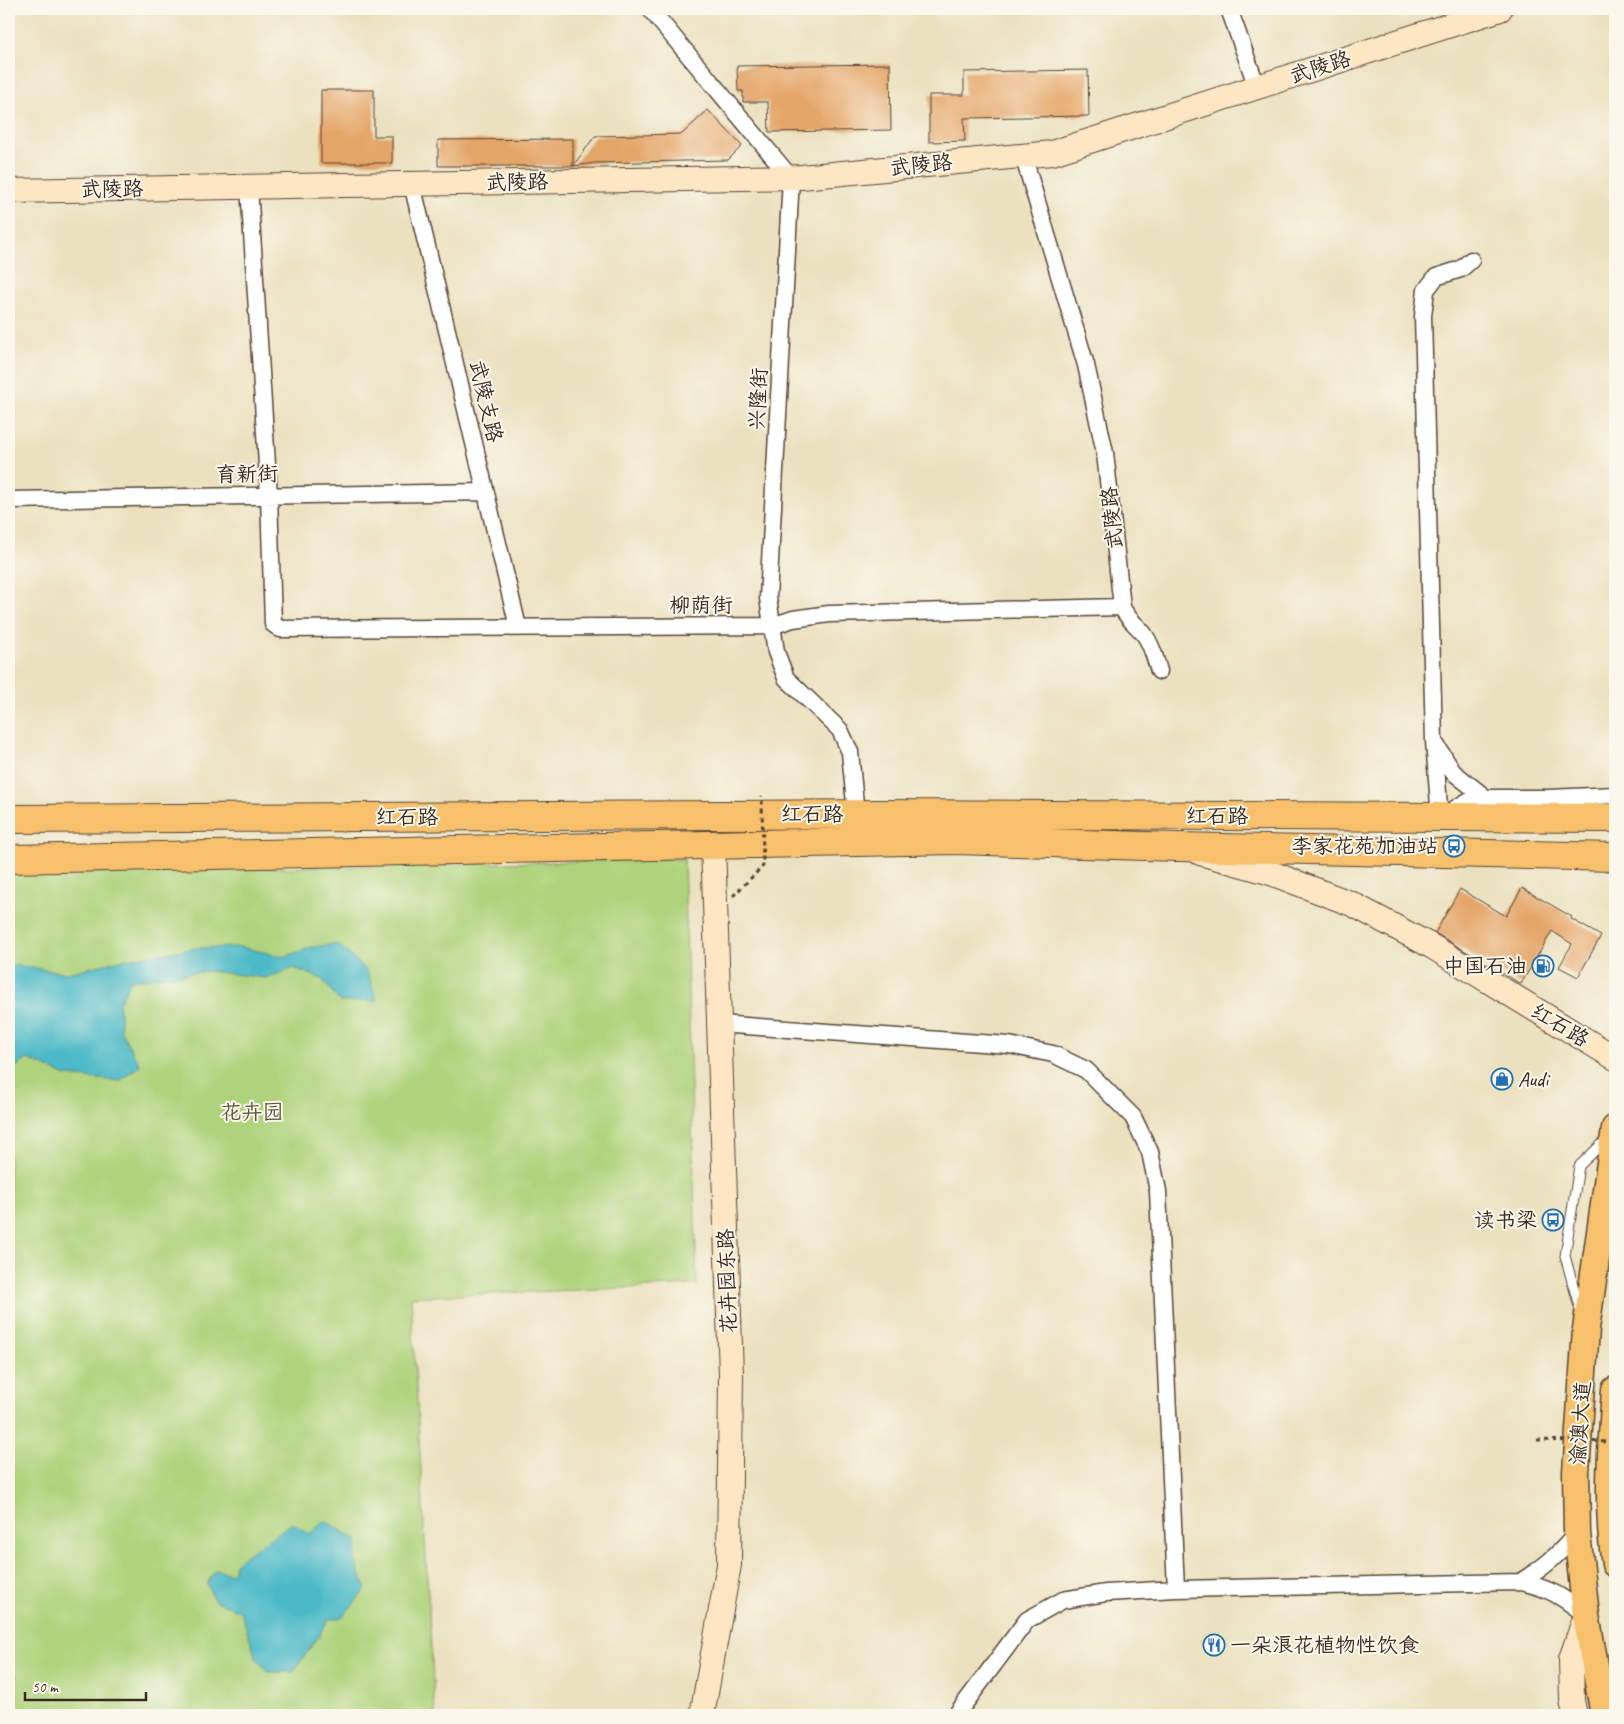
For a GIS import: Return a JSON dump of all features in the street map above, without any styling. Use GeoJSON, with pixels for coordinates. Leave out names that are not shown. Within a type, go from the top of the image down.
{"type":"FeatureCollection","features":[{"type":"Feature","properties":{"kind":"highway","name":"红石路"},"geometry":{"type":"LineString","coordinates":[[9,819],[856,814],[1615,818]]}},
{"type":"Feature","properties":{"kind":"highway","name":"红石路"},"geometry":{"type":"LineString","coordinates":[[9,859],[956,840],[1178,847],[1615,856]]}},
{"type":"Feature","properties":{"kind":"main road","name":"渝澳大道"},"geometry":{"type":"LineString","coordinates":[[1604,1715],[1586,1615],[1577,1533],[1576,1472],[1586,1329],[1615,1129]]}},
{"type":"Feature","properties":{"kind":"main road","name":"渝澳大道"},"geometry":{"type":"LineString","coordinates":[[1615,1390],[1609,1475],[1611,1537],[1615,1564]]}},
{"type":"Feature","properties":{"kind":"street"},"geometry":{"type":"LineString","coordinates":[[650,9],[791,178]]}},
{"type":"Feature","properties":{"kind":"street"},"geometry":{"type":"LineString","coordinates":[[1229,9],[1257,87]]}},
{"type":"Feature","properties":{"kind":"street","name":"武陵路"},"geometry":{"type":"LineString","coordinates":[[9,191],[791,178],[1052,152],[1500,9]]}},
{"type":"Feature","properties":{"kind":"street","name":"武陵路"},"geometry":{"type":"LineString","coordinates":[[1024,155],[1086,365],[1105,453],[1122,607],[1126,616],[1143,634],[1152,650],[1159,671]]}},
{"type":"Feature","properties":{"kind":"street","name":"兴隆街"},"geometry":{"type":"LineString","coordinates":[[791,178],[768,598],[776,652],[786,678],[840,730],[850,752],[856,814]]}},
{"type":"Feature","properties":{"kind":"street","name":"武陵支路"},"geometry":{"type":"LineString","coordinates":[[412,184],[518,627]]}},
{"type":"Feature","properties":{"kind":"street"},"geometry":{"type":"LineString","coordinates":[[249,187],[269,495]]}},
{"type":"Feature","properties":{"kind":"street"},"geometry":{"type":"LineString","coordinates":[[1471,260],[1461,268],[1436,277],[1426,290],[1423,316],[1434,741],[1440,818],[1466,802],[1486,798],[1615,795]]}},
{"type":"Feature","properties":{"kind":"street","name":"育新街"},"geometry":{"type":"LineString","coordinates":[[9,500],[486,492]]}},
{"type":"Feature","properties":{"kind":"street","name":"柳荫街"},"geometry":{"type":"LineString","coordinates":[[269,495],[272,624],[280,629],[772,626],[793,619],[829,614],[1122,607]]}},
{"type":"Feature","properties":{"kind":"street"},"geometry":{"type":"LineString","coordinates":[[1434,741],[1453,772],[1486,798]]}},
{"type":"Feature","properties":{"kind":"street","name":"花卉园东路"},"geometry":{"type":"LineString","coordinates":[[702,1715],[729,1565],[730,1375],[713,844]]}},
{"type":"Feature","properties":{"kind":"street","name":"红石路"},"geometry":{"type":"LineString","coordinates":[[1178,847],[1271,873],[1352,904],[1431,946],[1615,1058]]}},
{"type":"Feature","properties":{"kind":"street"},"geometry":{"type":"LineString","coordinates":[[719,1024],[1009,1045],[1053,1054],[1086,1070],[1133,1117],[1150,1152],[1158,1191],[1176,1589]]}},
{"type":"Feature","properties":{"kind":"street"},"geometry":{"type":"LineString","coordinates":[[1520,1582],[1555,1558],[1577,1533]]}},
{"type":"Feature","properties":{"kind":"street"},"geometry":{"type":"LineString","coordinates":[[956,1715],[1027,1620],[1063,1600],[1106,1593],[1176,1589],[1520,1582],[1541,1586],[1552,1591],[1586,1615],[1571,1659],[1572,1700],[1575,1715]]}},
{"type":"Feature","properties":{"kind":"path"},"geometry":{"type":"LineString","coordinates":[[733,896],[763,866],[762,796]]}},
{"type":"Feature","properties":{"kind":"path"},"geometry":{"type":"LineString","coordinates":[[1537,1440],[1615,1442]]}},
{"type":"Feature","properties":{"kind":"green space","name":"花卉园"},"geometry":{"type":"Polygon","coordinates":[[[684,859],[697,1285],[411,1297],[435,1715],[9,1715],[9,874],[684,859]]]}},
{"type":"Feature","properties":{"kind":"water"},"geometry":{"type":"Polygon","coordinates":[[[338,944],[367,971],[377,1001],[340,1002],[322,979],[294,968],[266,978],[209,971],[131,980],[119,1003],[121,1031],[140,1065],[120,1081],[66,1076],[28,1059],[9,1071],[9,964],[67,973],[126,959],[197,948],[241,947],[284,957],[312,947],[338,944]]]}},
{"type":"Feature","properties":{"kind":"water"},"geometry":{"type":"Polygon","coordinates":[[[325,1521],[357,1540],[355,1560],[366,1589],[342,1617],[328,1620],[293,1672],[268,1672],[256,1658],[241,1612],[214,1600],[207,1584],[215,1570],[233,1574],[235,1563],[292,1523],[309,1534],[325,1521]]]}},
{"type":"Feature","properties":{"kind":"water"},"geometry":{"type":"Polygon","coordinates":[[[9,1669],[16,1675],[16,1712],[9,1715],[9,1669]]]}},
{"type":"Feature","properties":{"kind":"building"},"geometry":{"type":"Polygon","coordinates":[[[890,64],[891,130],[769,132],[768,102],[743,102],[743,91],[738,91],[737,66],[890,64]]]}},
{"type":"Feature","properties":{"kind":"building"},"geometry":{"type":"Polygon","coordinates":[[[1088,70],[1089,116],[964,118],[965,141],[929,142],[929,95],[964,95],[964,72],[1088,70]]]}},
{"type":"Feature","properties":{"kind":"building"},"geometry":{"type":"Polygon","coordinates":[[[321,90],[374,90],[374,136],[392,136],[392,163],[321,163],[321,90]]]}},
{"type":"Feature","properties":{"kind":"building"},"geometry":{"type":"Polygon","coordinates":[[[708,110],[742,146],[728,160],[595,163],[573,166],[595,136],[682,134],[708,110]]]}},
{"type":"Feature","properties":{"kind":"building"},"geometry":{"type":"Polygon","coordinates":[[[573,139],[573,166],[438,166],[438,140],[573,139]]]}},
{"type":"Feature","properties":{"kind":"building"},"geometry":{"type":"Polygon","coordinates":[[[1522,888],[1601,936],[1578,977],[1559,967],[1572,944],[1552,931],[1521,984],[1435,933],[1460,889],[1506,916],[1522,888]]]}},
{"type":"Feature","properties":{"kind":"place","name":"李家花苑加油站"},"geometry":{"type":"Point","coordinates":[1454,846]}},
{"type":"Feature","properties":{"kind":"place","name":"中国石油"},"geometry":{"type":"Point","coordinates":[1543,966]}},
{"type":"Feature","properties":{"kind":"place","name":"Audi"},"geometry":{"type":"Point","coordinates":[1502,1079]}},
{"type":"Feature","properties":{"kind":"place","name":"读书梁"},"geometry":{"type":"Point","coordinates":[1553,1220]}},
{"type":"Feature","properties":{"kind":"place","name":"一朵浪花植物性饮食"},"geometry":{"type":"Point","coordinates":[1214,1645]}}]}
